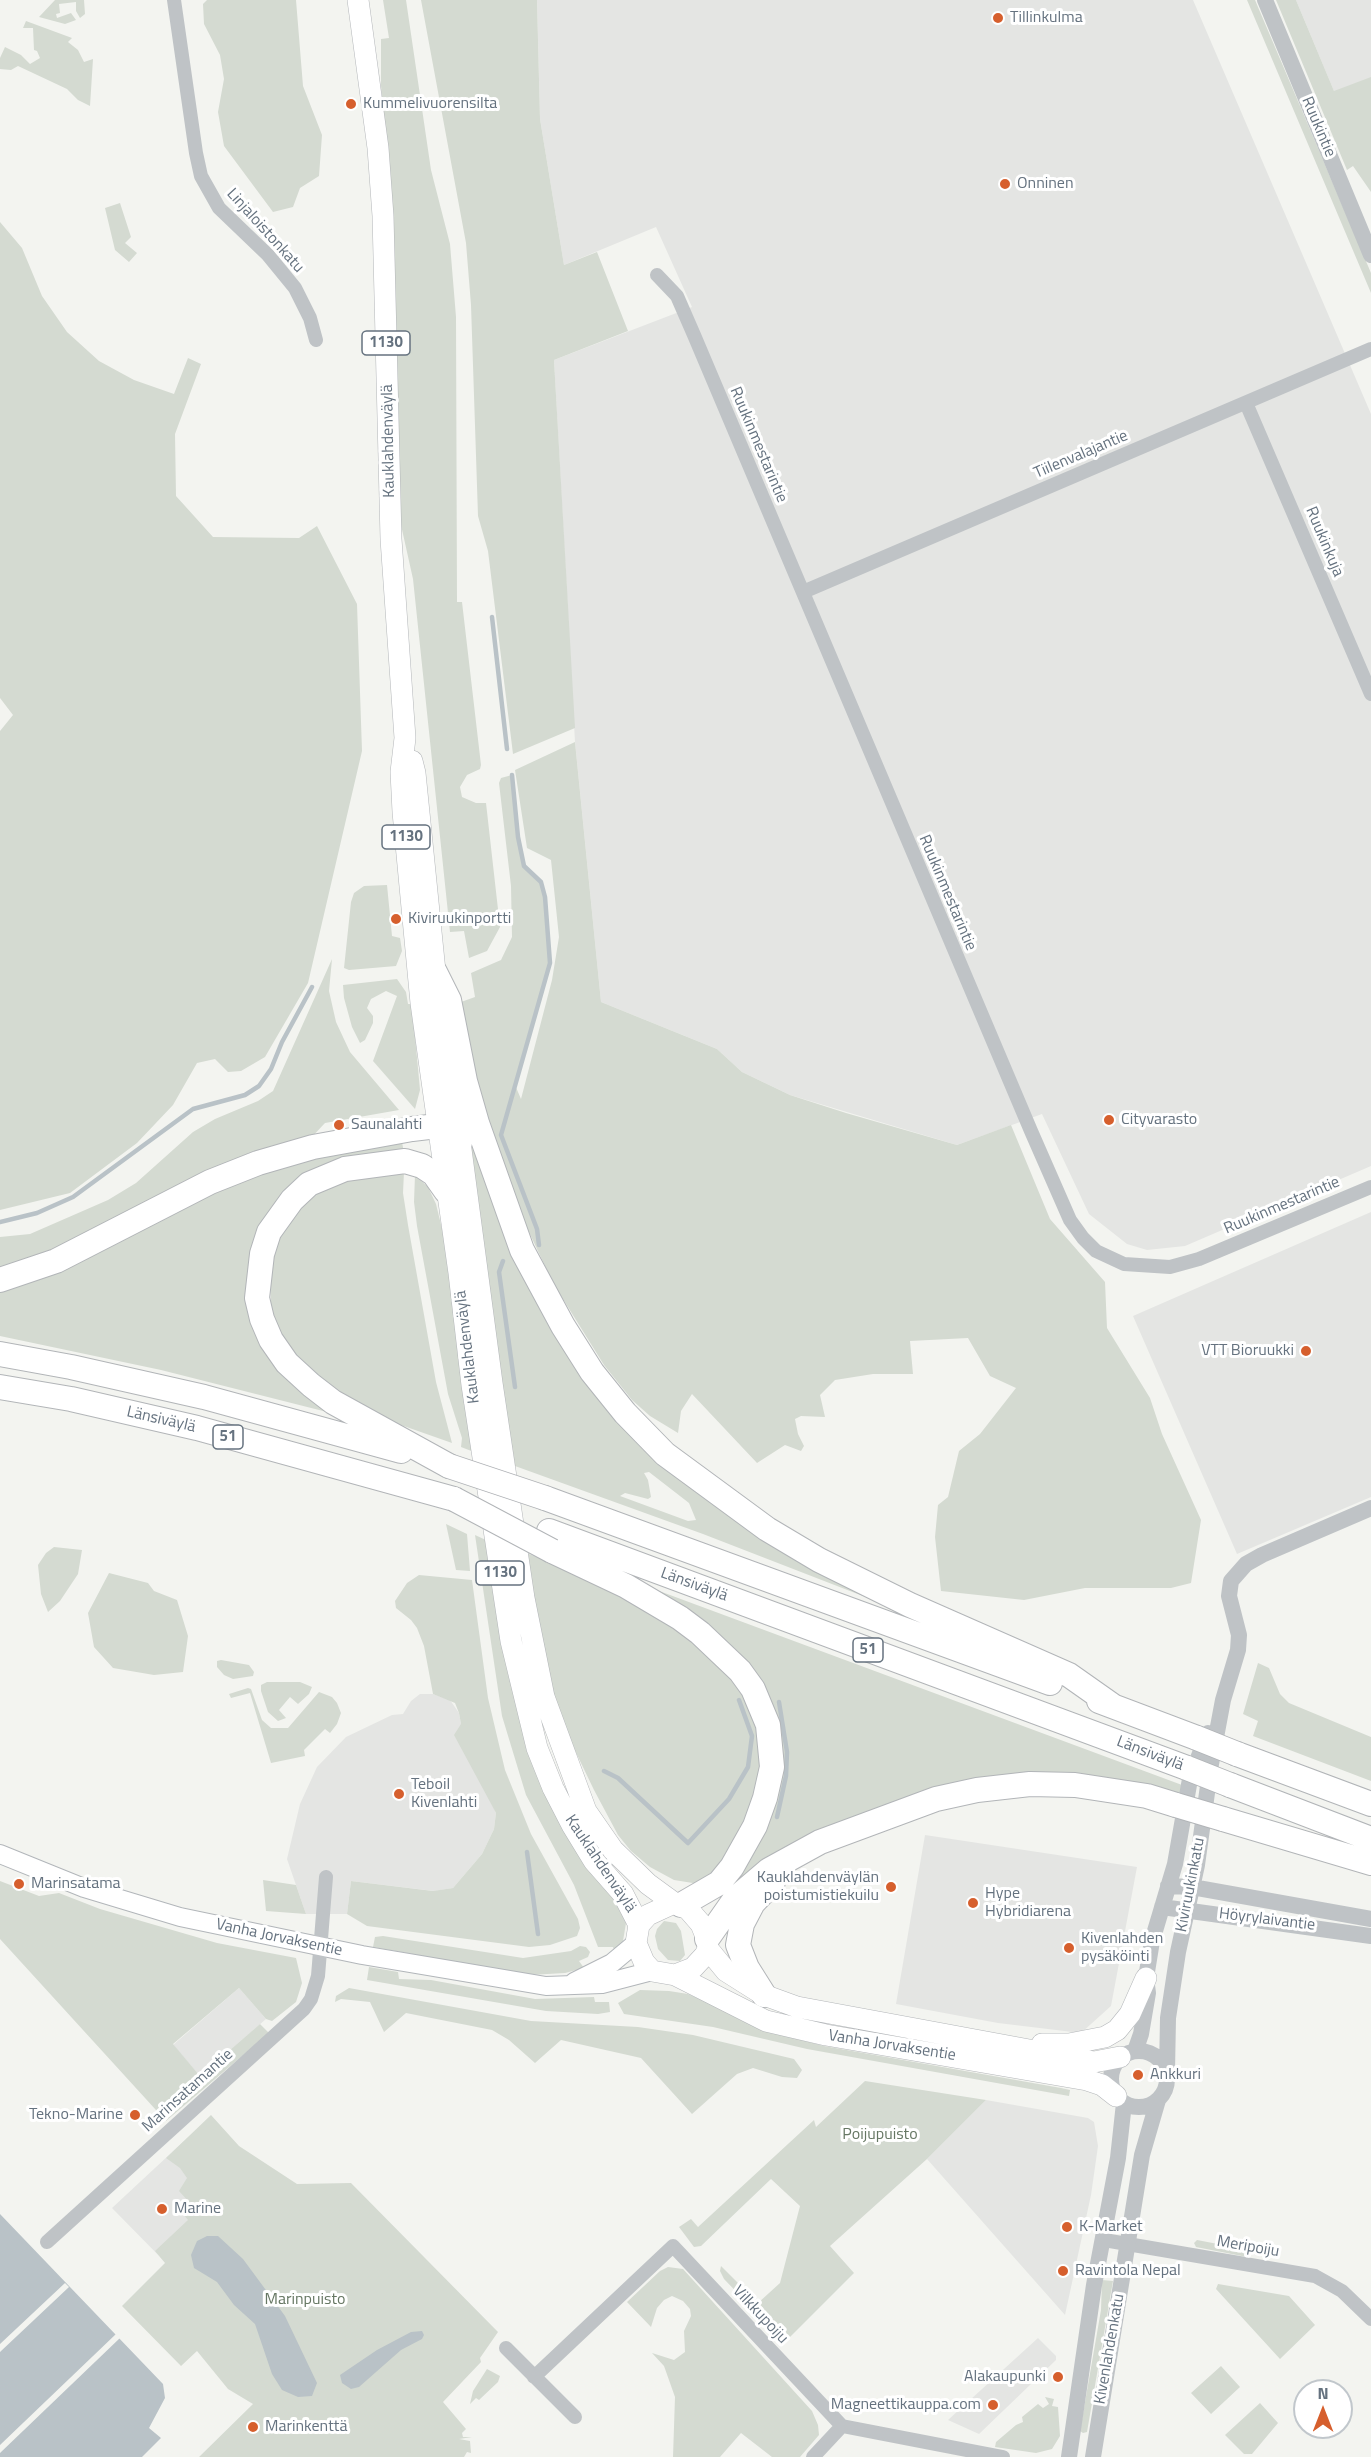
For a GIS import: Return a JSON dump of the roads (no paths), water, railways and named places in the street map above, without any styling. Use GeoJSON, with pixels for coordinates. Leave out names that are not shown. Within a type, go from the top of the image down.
{"type":"FeatureCollection","features":[{"type":"Feature","properties":{"kind":"highway"},"geometry":{"type":"LineString","coordinates":[[435,972],[436,1001],[522,1250],[562,1326],[592,1372],[625,1413],[665,1455],[767,1529],[819,1560],[910,1605],[1069,1675],[1113,1706]]}},
{"type":"Feature","properties":{"kind":"highway"},"geometry":{"type":"LineString","coordinates":[[0,1280],[56,1261],[210,1182],[258,1163],[313,1147],[437,1126],[460,1142]]}},
{"type":"Feature","properties":{"kind":"highway"},"geometry":{"type":"LineString","coordinates":[[446,1191],[434,1174],[422,1166],[405,1161],[345,1169],[309,1184],[292,1200],[269,1232],[262,1254],[257,1298],[262,1318],[272,1340],[287,1363],[311,1385],[333,1402],[449,1466]]}},
{"type":"Feature","properties":{"kind":"highway","name":"Länsiväylä"},"geometry":{"type":"LineString","coordinates":[[0,1354],[71,1367],[204,1397],[331,1430],[449,1466],[545,1498],[1113,1706],[1371,1804]]}},
{"type":"Feature","properties":{"kind":"highway","name":"Länsiväylä"},"geometry":{"type":"LineString","coordinates":[[0,1387],[71,1399],[197,1428],[454,1499],[551,1541],[1187,1768],[1371,1839]]}},
{"type":"Feature","properties":{"kind":"highway"},"geometry":{"type":"LineString","coordinates":[[551,1541],[680,1618],[708,1639],[740,1671],[753,1689],[768,1725],[772,1767],[765,1798],[754,1826],[732,1867],[719,1883],[678,1904]]}},
{"type":"Feature","properties":{"kind":"highway"},"geometry":{"type":"LineString","coordinates":[[707,1944],[735,1899],[760,1877],[790,1858],[820,1842],[898,1812],[977,1790],[1030,1784],[1074,1785],[1147,1796],[1371,1863]]}},
{"type":"Feature","properties":{"kind":"highway"},"geometry":{"type":"LineString","coordinates":[[764,1995],[741,1955],[738,1935],[753,1903],[779,1876],[790,1858]]}},
{"type":"Feature","properties":{"kind":"main road","name":"Kauklahdenväylä"},"geometry":{"type":"LineString","coordinates":[[358,0],[378,148],[383,216],[391,539],[405,738],[401,772],[423,935],[460,1142],[524,1598],[544,1696],[586,1811],[613,1850],[648,1884],[678,1904]]}},
{"type":"Feature","properties":{"kind":"main road","name":"Kauklahdenväylä"},"geometry":{"type":"LineString","coordinates":[[423,935],[435,972]]}},
{"type":"Feature","properties":{"kind":"main road","name":"Kauklahdenväylä"},"geometry":{"type":"LineString","coordinates":[[436,1001],[437,1126],[507,1618],[524,1704],[549,1778],[572,1825],[594,1861],[623,1894],[638,1934]]}},
{"type":"Feature","properties":{"kind":"main road","name":"Vanha Jorvaksentie"},"geometry":{"type":"LineString","coordinates":[[0,1854],[84,1888],[180,1917],[321,1947],[511,1982],[567,1986],[602,1984],[652,1971]]}},
{"type":"Feature","properties":{"kind":"main road"},"geometry":{"type":"LineString","coordinates":[[567,1986],[612,1963],[638,1934],[648,1915],[678,1904]]}},
{"type":"Feature","properties":{"kind":"main road","name":"1130"},"geometry":{"type":"LineString","coordinates":[[678,1904],[694,1914],[707,1944]]}},
{"type":"Feature","properties":{"kind":"main road","name":"1130"},"geometry":{"type":"LineString","coordinates":[[638,1934],[644,1962],[652,1971]]}},
{"type":"Feature","properties":{"kind":"main road"},"geometry":{"type":"LineString","coordinates":[[652,1971],[675,1975],[693,1968],[707,1944]]}},
{"type":"Feature","properties":{"kind":"main road","name":"Vanha Jorvaksentie"},"geometry":{"type":"LineString","coordinates":[[707,1944],[726,1971],[764,1995],[809,2010],[1001,2044],[1034,2053],[1094,2062],[1127,2054]]}},
{"type":"Feature","properties":{"kind":"main road","name":"Vanha Jorvaksentie"},"geometry":{"type":"LineString","coordinates":[[675,1975],[766,2021],[826,2036],[1088,2080],[1102,2085],[1120,2099]]}},
{"type":"Feature","properties":{"kind":"main road"},"geometry":{"type":"LineString","coordinates":[[1001,2044],[1069,2044],[1105,2037],[1117,2030],[1130,2014],[1146,1978]]}},
{"type":"Feature","properties":{"kind":"street","name":"Linjaloistonkatu"},"geometry":{"type":"LineString","coordinates":[[174,0],[201,176],[219,208],[268,255],[295,288],[316,340]]}},
{"type":"Feature","properties":{"kind":"street","name":"Ruukintie"},"geometry":{"type":"LineString","coordinates":[[1265,0],[1371,255]]}},
{"type":"Feature","properties":{"kind":"street","name":"Ruukinmestarintie"},"geometry":{"type":"LineString","coordinates":[[657,275],[676,296],[686,316],[1031,1131],[1070,1220],[1083,1238],[1096,1251],[1124,1264],[1170,1267],[1199,1259],[1371,1187]]}},
{"type":"Feature","properties":{"kind":"street","name":"Tiilenvalajantie"},"geometry":{"type":"LineString","coordinates":[[803,592],[1371,350]]}},
{"type":"Feature","properties":{"kind":"street","name":"Ruukinkuja"},"geometry":{"type":"LineString","coordinates":[[1246,403],[1371,694]]}},
{"type":"Feature","properties":{"kind":"street","name":"Kiviruukinkatu"},"geometry":{"type":"LineString","coordinates":[[1167,2071],[1168,2018],[1224,1700],[1239,1635],[1229,1588],[1235,1574],[1262,1555],[1371,1508]]}},
{"type":"Feature","properties":{"kind":"street","name":"Kiviruukinkatu"},"geometry":{"type":"LineString","coordinates":[[1127,2054],[1141,2034],[1148,1993],[1146,1978],[1190,1779],[1224,1700]]}},
{"type":"Feature","properties":{"kind":"street","name":"Marinsatamantie"},"geometry":{"type":"LineString","coordinates":[[47,2242],[304,2009],[311,1999],[318,1976],[326,1877]]}},
{"type":"Feature","properties":{"kind":"street","name":"Höyrylaivantie"},"geometry":{"type":"LineString","coordinates":[[1168,1886],[1192,1887],[1371,1919]]}},
{"type":"Feature","properties":{"kind":"street","name":"Höyrylaivantie"},"geometry":{"type":"LineString","coordinates":[[1162,1907],[1371,1936]]}},
{"type":"Feature","properties":{"kind":"street"},"geometry":{"type":"LineString","coordinates":[[1127,2054],[1155,2055],[1167,2071],[1168,2082],[1158,2100],[1145,2107],[1120,2099],[1111,2082],[1111,2073],[1127,2054]]}},
{"type":"Feature","properties":{"kind":"street","name":"Kivenlahdenkatu"},"geometry":{"type":"LineString","coordinates":[[1069,2457],[1094,2285],[1118,2158],[1120,2099]]}},
{"type":"Feature","properties":{"kind":"street","name":"Kivenlahdenkatu"},"geometry":{"type":"LineString","coordinates":[[1093,2457],[1144,2146],[1158,2100]]}},
{"type":"Feature","properties":{"kind":"street","name":"Meripoiju"},"geometry":{"type":"LineString","coordinates":[[1104,2240],[1315,2276],[1342,2291],[1371,2319]]}},
{"type":"Feature","properties":{"kind":"street","name":"Vilkkupoiju"},"geometry":{"type":"LineString","coordinates":[[534,2377],[673,2246],[842,2426]]}},
{"type":"Feature","properties":{"kind":"street"},"geometry":{"type":"LineString","coordinates":[[506,2348],[575,2417]]}},
{"type":"Feature","properties":{"kind":"street"},"geometry":{"type":"LineString","coordinates":[[813,2457],[842,2426],[1003,2457]]}},
{"type":"Feature","properties":{"kind":"waterway"},"geometry":{"type":"LineString","coordinates":[[492,617],[507,749]]}},
{"type":"Feature","properties":{"kind":"waterway"},"geometry":{"type":"LineString","coordinates":[[512,775],[518,837],[524,866],[541,882],[545,897],[550,963],[501,1135],[537,1229],[539,1245]]}},
{"type":"Feature","properties":{"kind":"waterway"},"geometry":{"type":"LineString","coordinates":[[0,1222],[37,1213],[73,1197],[193,1109],[245,1095],[259,1086],[271,1069],[282,1042],[312,987]]}},
{"type":"Feature","properties":{"kind":"waterway"},"geometry":{"type":"LineString","coordinates":[[503,1261],[499,1272],[515,1387]]}},
{"type":"Feature","properties":{"kind":"waterway"},"geometry":{"type":"LineString","coordinates":[[604,1771],[618,1778],[688,1843],[729,1799],[748,1767],[752,1736],[739,1700]]}},
{"type":"Feature","properties":{"kind":"waterway"},"geometry":{"type":"LineString","coordinates":[[777,1817],[786,1776],[787,1752],[779,1702]]}},
{"type":"Feature","properties":{"kind":"waterway"},"geometry":{"type":"LineString","coordinates":[[527,1852],[538,1934]]}},
{"type":"Feature","properties":{"kind":"place","name":"Tillinkulma"},"geometry":{"type":"Point","coordinates":[998,18]}},
{"type":"Feature","properties":{"kind":"place","name":"Kummelivuorensilta"},"geometry":{"type":"Point","coordinates":[351,104]}},
{"type":"Feature","properties":{"kind":"place","name":"Onninen"},"geometry":{"type":"Point","coordinates":[1005,184]}},
{"type":"Feature","properties":{"kind":"place","name":"Kiviruukinportti"},"geometry":{"type":"Point","coordinates":[396,919]}},
{"type":"Feature","properties":{"kind":"place","name":"Cityvarasto"},"geometry":{"type":"Point","coordinates":[1109,1120]}},
{"type":"Feature","properties":{"kind":"place","name":"Saunalahti"},"geometry":{"type":"Point","coordinates":[339,1125]}},
{"type":"Feature","properties":{"kind":"place","name":"VTT Bioruukki"},"geometry":{"type":"Point","coordinates":[1306,1351]}},
{"type":"Feature","properties":{"kind":"place","name":"Teboil Kivenlahti"},"geometry":{"type":"Point","coordinates":[399,1794]}},
{"type":"Feature","properties":{"kind":"place","name":"Marinsatama"},"geometry":{"type":"Point","coordinates":[19,1884]}},
{"type":"Feature","properties":{"kind":"place","name":"Kauklahdenväylän poistumistiekuilu"},"geometry":{"type":"Point","coordinates":[891,1887]}},
{"type":"Feature","properties":{"kind":"place","name":"Hype Hybridiarena"},"geometry":{"type":"Point","coordinates":[973,1903]}},
{"type":"Feature","properties":{"kind":"place","name":"Kivenlahden pysäköinti"},"geometry":{"type":"Point","coordinates":[1069,1948]}},
{"type":"Feature","properties":{"kind":"place","name":"Ankkuri"},"geometry":{"type":"Point","coordinates":[1138,2075]}},
{"type":"Feature","properties":{"kind":"place","name":"Tekno-Marine"},"geometry":{"type":"Point","coordinates":[135,2115]}},
{"type":"Feature","properties":{"kind":"place","name":"Marine"},"geometry":{"type":"Point","coordinates":[162,2209]}},
{"type":"Feature","properties":{"kind":"place","name":"K-Market"},"geometry":{"type":"Point","coordinates":[1067,2227]}},
{"type":"Feature","properties":{"kind":"place","name":"Ravintola Nepal"},"geometry":{"type":"Point","coordinates":[1063,2271]}},
{"type":"Feature","properties":{"kind":"place","name":"Alakaupunki"},"geometry":{"type":"Point","coordinates":[1058,2377]}},
{"type":"Feature","properties":{"kind":"place","name":"Magneettikauppa.com"},"geometry":{"type":"Point","coordinates":[993,2405]}},
{"type":"Feature","properties":{"kind":"place","name":"Marinkenttä"},"geometry":{"type":"Point","coordinates":[253,2427]}},
{"type":"Feature","properties":{"kind":"park label","name":"Poijupuisto"},"geometry":{"type":"Point","coordinates":[880,2135]}},
{"type":"Feature","properties":{"kind":"park label","name":"Marinpuisto"},"geometry":{"type":"Point","coordinates":[305,2300]}}]}
